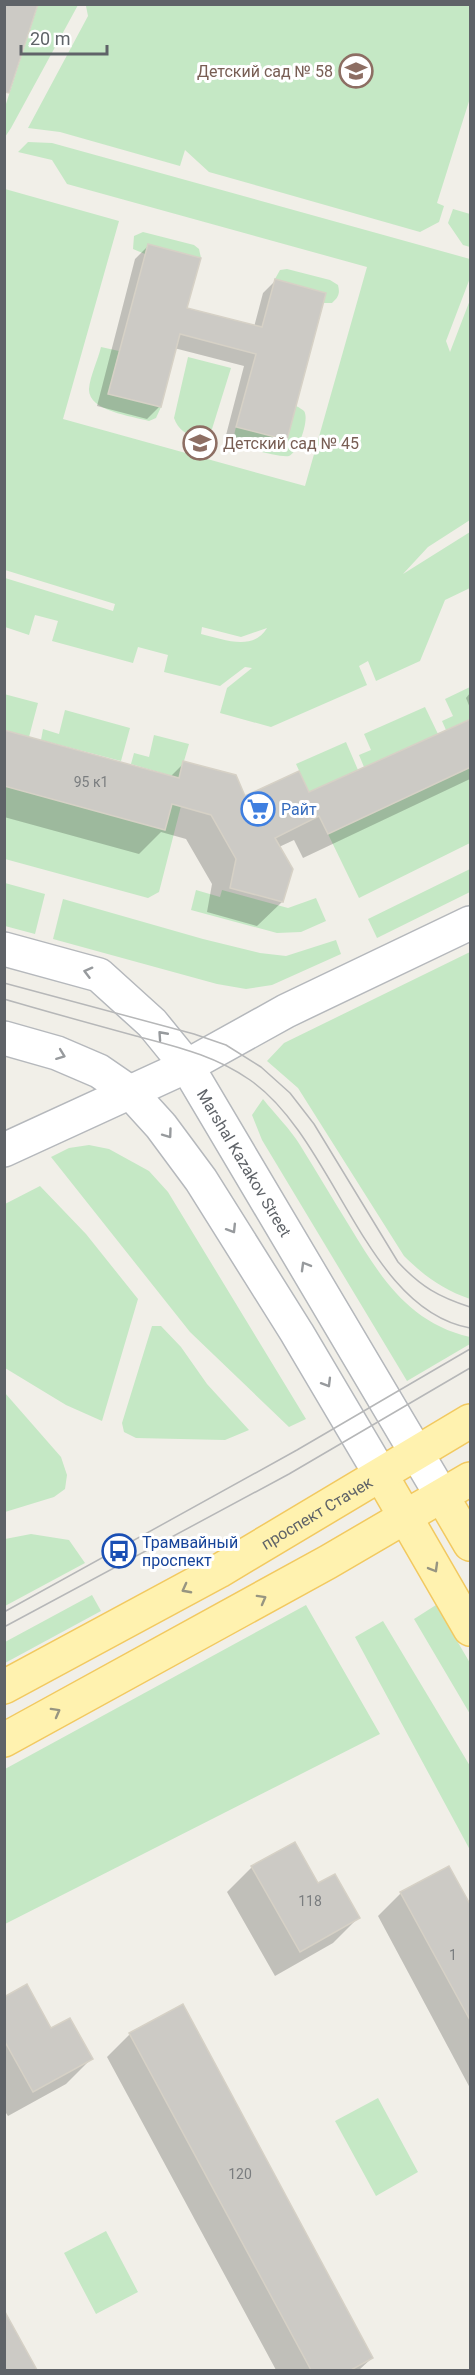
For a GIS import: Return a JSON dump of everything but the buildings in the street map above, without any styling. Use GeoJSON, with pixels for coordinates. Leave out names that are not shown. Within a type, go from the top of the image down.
{"type":"FeatureCollection","features":[{"type":"Feature","properties":{"kind":"main road","name":"проспект Стачек"},"geometry":{"type":"LineString","coordinates":[[4,1687],[219,1571],[471,1420]]}},
{"type":"Feature","properties":{"kind":"main road"},"geometry":{"type":"LineString","coordinates":[[381,1475],[471,1629]]}},
{"type":"Feature","properties":{"kind":"main road"},"geometry":{"type":"LineString","coordinates":[[4,1740],[266,1597],[471,1479]]}},
{"type":"Feature","properties":{"kind":"main road"},"geometry":{"type":"LineString","coordinates":[[442,1496],[471,1544]]}},
{"type":"Feature","properties":{"kind":"street"},"geometry":{"type":"LineString","coordinates":[[4,1150],[187,1066],[286,1011],[471,923]]}},
{"type":"Feature","properties":{"kind":"street","name":"Marshal Kazakov Street"},"geometry":{"type":"LineString","coordinates":[[4,949],[99,975],[152,1023],[187,1066],[418,1453]]}},
{"type":"Feature","properties":{"kind":"street"},"geometry":{"type":"LineString","coordinates":[[4,1038],[57,1053],[99,1071],[130,1093],[161,1126],[201,1180],[297,1333],[381,1475]]}},
{"type":"Feature","properties":{"kind":"street"},"geometry":{"type":"LineString","coordinates":[[418,1453],[442,1496]]}},
{"type":"Feature","properties":{"kind":"green space"},"geometry":{"type":"Polygon","coordinates":[[[38,5],[78,5],[5,137],[5,107],[38,5]]]}},
{"type":"Feature","properties":{"kind":"green space"},"geometry":{"type":"Polygon","coordinates":[[[83,5],[470,5],[470,98],[437,203],[444,206],[439,222],[420,232],[209,172],[185,150],[180,166],[60,132],[28,128],[88,16],[86,6],[83,5]]]}},
{"type":"Feature","properties":{"kind":"green space"},"geometry":{"type":"Polygon","coordinates":[[[28,142],[52,143],[470,259],[470,278],[446,341],[450,352],[470,300],[470,520],[428,547],[403,574],[470,532],[470,588],[445,600],[420,661],[376,681],[368,661],[359,666],[367,685],[271,727],[220,713],[227,688],[252,668],[245,667],[220,686],[164,672],[168,655],[138,647],[133,663],[52,641],[58,621],[35,615],[29,635],[5,627],[5,578],[113,611],[115,604],[5,570],[5,189],[119,221],[63,419],[305,486],[367,267],[67,184],[52,160],[18,152],[28,142]],[[202,627],[201,634],[237,642],[254,640],[267,628],[241,637],[202,627]]]}},
{"type":"Feature","properties":{"kind":"green space"},"geometry":{"type":"Polygon","coordinates":[[[453,209],[470,214],[470,247],[463,245],[448,223],[453,209]]]}},
{"type":"Feature","properties":{"kind":"green space"},"geometry":{"type":"Polygon","coordinates":[[[143,232],[194,245],[199,249],[201,258],[148,244],[145,254],[133,249],[134,236],[143,232]]]}},
{"type":"Feature","properties":{"kind":"green space"},"geometry":{"type":"Polygon","coordinates":[[[287,269],[330,280],[338,285],[338,297],[332,303],[323,303],[326,293],[275,279],[280,270],[287,269]]]}},
{"type":"Feature","properties":{"kind":"green space"},"geometry":{"type":"Polygon","coordinates":[[[101,347],[119,351],[108,394],[161,407],[156,418],[149,421],[112,411],[96,403],[89,389],[101,347]]]}},
{"type":"Feature","properties":{"kind":"green space"},"geometry":{"type":"Polygon","coordinates":[[[188,357],[231,368],[212,429],[195,436],[180,429],[174,418],[188,357]]]}},
{"type":"Feature","properties":{"kind":"green space"},"geometry":{"type":"Polygon","coordinates":[[[296,406],[304,411],[305,421],[299,443],[289,456],[261,452],[245,447],[236,441],[234,435],[236,427],[296,406]]]}},
{"type":"Feature","properties":{"kind":"green space"},"geometry":{"type":"Polygon","coordinates":[[[470,687],[470,719],[446,730],[442,721],[453,716],[445,699],[470,687]]]}},
{"type":"Feature","properties":{"kind":"green space"},"geometry":{"type":"Polygon","coordinates":[[[4,694],[38,703],[29,737],[5,730],[4,694]]]}},
{"type":"Feature","properties":{"kind":"green space"},"geometry":{"type":"Polygon","coordinates":[[[425,707],[438,734],[364,767],[359,755],[371,750],[364,734],[425,707]]]}},
{"type":"Feature","properties":{"kind":"green space"},"geometry":{"type":"Polygon","coordinates":[[[65,710],[130,728],[121,761],[41,740],[43,729],[59,734],[65,710]]]}},
{"type":"Feature","properties":{"kind":"green space"},"geometry":{"type":"Polygon","coordinates":[[[154,735],[189,744],[179,778],[131,764],[134,753],[149,757],[154,735]]]}},
{"type":"Feature","properties":{"kind":"green space"},"geometry":{"type":"Polygon","coordinates":[[[346,742],[358,770],[309,792],[296,764],[346,742]]]}},
{"type":"Feature","properties":{"kind":"green space"},"geometry":{"type":"Polygon","coordinates":[[[470,767],[470,843],[359,898],[328,834],[470,767]]]}},
{"type":"Feature","properties":{"kind":"green space"},"geometry":{"type":"Polygon","coordinates":[[[4,786],[165,830],[172,804],[181,806],[159,892],[148,898],[5,859],[4,786]]]}},
{"type":"Feature","properties":{"kind":"green space"},"geometry":{"type":"Polygon","coordinates":[[[470,869],[470,892],[377,938],[368,919],[470,869]]]}},
{"type":"Feature","properties":{"kind":"green space"},"geometry":{"type":"Polygon","coordinates":[[[5,883],[45,894],[35,934],[5,926],[5,883]]]}},
{"type":"Feature","properties":{"kind":"green space"},"geometry":{"type":"Polygon","coordinates":[[[196,890],[220,897],[222,890],[288,908],[316,898],[326,921],[301,932],[277,933],[191,910],[196,890]]]}},
{"type":"Feature","properties":{"kind":"green space"},"geometry":{"type":"Polygon","coordinates":[[[63,899],[260,953],[286,956],[336,940],[341,954],[272,985],[246,989],[217,984],[53,939],[63,899]]]}},
{"type":"Feature","properties":{"kind":"green space"},"geometry":{"type":"Polygon","coordinates":[[[470,952],[470,1299],[435,1282],[404,1256],[298,1088],[267,1061],[284,1043],[470,952]]]}},
{"type":"Feature","properties":{"kind":"green space"},"geometry":{"type":"Polygon","coordinates":[[[263,1099],[296,1139],[373,1264],[386,1281],[413,1309],[430,1321],[470,1337],[470,1344],[407,1381],[262,1140],[252,1115],[263,1099]]]}},
{"type":"Feature","properties":{"kind":"green space"},"geometry":{"type":"Polygon","coordinates":[[[89,1145],[109,1149],[149,1171],[168,1192],[306,1419],[289,1427],[190,1332],[51,1157],[69,1148],[89,1145]]]}},
{"type":"Feature","properties":{"kind":"green space"},"geometry":{"type":"Polygon","coordinates":[[[40,1186],[86,1234],[138,1299],[102,1421],[66,1405],[5,1368],[5,1204],[40,1186]]]}},
{"type":"Feature","properties":{"kind":"green space"},"geometry":{"type":"Polygon","coordinates":[[[152,1326],[161,1326],[181,1347],[207,1384],[249,1430],[225,1440],[136,1438],[124,1432],[122,1423],[152,1326]]]}},
{"type":"Feature","properties":{"kind":"green space"},"geometry":{"type":"Polygon","coordinates":[[[5,1393],[61,1457],[67,1475],[65,1489],[54,1497],[5,1512],[5,1393]]]}},
{"type":"Feature","properties":{"kind":"green space"},"geometry":{"type":"Polygon","coordinates":[[[31,1534],[69,1540],[85,1563],[5,1606],[5,1539],[31,1534]]]}},
{"type":"Feature","properties":{"kind":"green space"},"geometry":{"type":"Polygon","coordinates":[[[92,1595],[101,1611],[5,1663],[5,1642],[92,1595]]]}},
{"type":"Feature","properties":{"kind":"green space"},"geometry":{"type":"Polygon","coordinates":[[[306,1605],[380,1734],[5,1924],[5,1769],[306,1605]]]}},
{"type":"Feature","properties":{"kind":"green space"},"geometry":{"type":"Polygon","coordinates":[[[436,1605],[470,1663],[470,1714],[414,1619],[436,1605]]]}},
{"type":"Feature","properties":{"kind":"green space"},"geometry":{"type":"Polygon","coordinates":[[[383,1621],[470,1766],[470,1850],[355,1637],[383,1621]]]}},
{"type":"Feature","properties":{"kind":"green space"},"geometry":{"type":"Polygon","coordinates":[[[378,2098],[418,2172],[376,2196],[335,2121],[378,2098]]]}},
{"type":"Feature","properties":{"kind":"green space"},"geometry":{"type":"Polygon","coordinates":[[[106,2231],[138,2292],[96,2314],[64,2253],[106,2231]]]}},
{"type":"Feature","properties":{"kind":"tram line"},"geometry":{"type":"LineString","coordinates":[[4,983],[194,1034],[226,1045],[261,1067],[290,1093],[314,1124],[398,1262],[431,1290],[470,1307]]}},
{"type":"Feature","properties":{"kind":"tram line"},"geometry":{"type":"LineString","coordinates":[[4,999],[195,1053],[223,1064],[250,1080],[280,1107],[306,1141],[377,1257],[403,1290],[434,1314],[470,1328]]}},
{"type":"Feature","properties":{"kind":"tram line"},"geometry":{"type":"LineString","coordinates":[[4,1612],[297,1450],[470,1349]]}},
{"type":"Feature","properties":{"kind":"tram line"},"geometry":{"type":"LineString","coordinates":[[4,1627],[289,1474],[470,1368]]}},
{"type":"Feature","properties":{"kind":"place","name":"Детский сад № 58"},"geometry":{"type":"Point","coordinates":[356,71]}},
{"type":"Feature","properties":{"kind":"place","name":"Детский сад № 45"},"geometry":{"type":"Point","coordinates":[200,443]}},
{"type":"Feature","properties":{"kind":"place","name":"Райт"},"geometry":{"type":"Point","coordinates":[258,809]}},
{"type":"Feature","properties":{"kind":"place","name":"Трамвайный проспект"},"geometry":{"type":"Point","coordinates":[119,1551]}}]}
